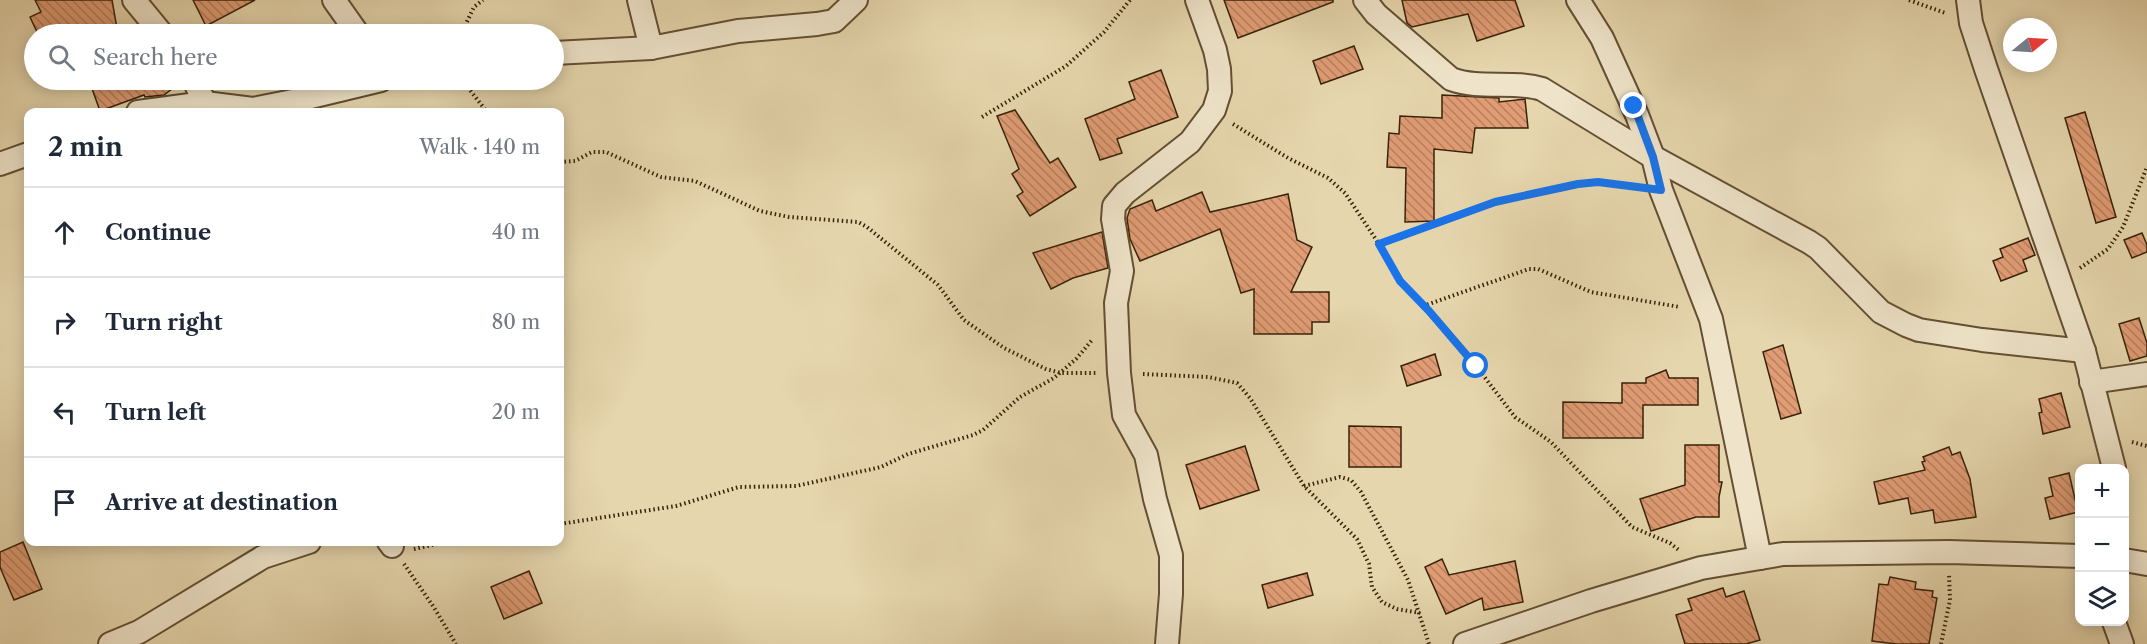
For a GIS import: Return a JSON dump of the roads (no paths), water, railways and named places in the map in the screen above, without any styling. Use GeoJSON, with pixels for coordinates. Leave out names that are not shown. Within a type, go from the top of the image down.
{"type":"FeatureCollection","features":[{"type":"Feature","properties":{"kind":"street"},"geometry":{"type":"LineString","coordinates":[[134,0],[154,24]]}},
{"type":"Feature","properties":{"kind":"street"},"geometry":{"type":"LineString","coordinates":[[334,0],[351,24]]}},
{"type":"Feature","properties":{"kind":"street"},"geometry":{"type":"LineString","coordinates":[[639,0],[651,48]]}},
{"type":"Feature","properties":{"kind":"street"},"geometry":{"type":"LineString","coordinates":[[564,52],[651,48],[738,31],[834,21],[856,0]]}},
{"type":"Feature","properties":{"kind":"street"},"geometry":{"type":"LineString","coordinates":[[1167,644],[1171,555],[1155,499],[1146,455],[1124,415],[1119,373],[1116,303],[1122,271],[1113,219],[1114,206],[1125,194],[1190,142],[1214,110],[1220,91],[1219,69],[1215,50],[1197,0]]}},
{"type":"Feature","properties":{"kind":"street"},"geometry":{"type":"LineString","coordinates":[[1365,0],[1376,14],[1451,79],[1466,84],[1527,85],[1542,89],[1653,157],[1809,242],[1818,248],[1881,312],[1895,321],[1919,330],[1940,334],[2084,351]]}},
{"type":"Feature","properties":{"kind":"street"},"geometry":{"type":"LineString","coordinates":[[1578,0],[1602,38],[1637,115],[1653,157],[1661,190],[1712,319],[1760,558]]}},
{"type":"Feature","properties":{"kind":"street"},"geometry":{"type":"LineString","coordinates":[[1968,0],[1971,23],[2084,351],[2113,464]]}},
{"type":"Feature","properties":{"kind":"street"},"geometry":{"type":"LineString","coordinates":[[199,90],[207,108]]}},
{"type":"Feature","properties":{"kind":"street"},"geometry":{"type":"LineString","coordinates":[[258,108],[340,90]]}},
{"type":"Feature","properties":{"kind":"street"},"geometry":{"type":"LineString","coordinates":[[0,164],[24,155]]}},
{"type":"Feature","properties":{"kind":"street"},"geometry":{"type":"LineString","coordinates":[[2091,382],[2147,374]]}},
{"type":"Feature","properties":{"kind":"street"},"geometry":{"type":"LineString","coordinates":[[110,644],[147,627],[263,556],[296,546]]}},
{"type":"Feature","properties":{"kind":"street"},"geometry":{"type":"LineString","coordinates":[[1465,644],[1591,601],[1701,568],[1783,554],[1949,552],[2075,558]]}},
{"type":"Feature","properties":{"kind":"street"},"geometry":{"type":"LineString","coordinates":[[2129,561],[2147,564]]}},
{"type":"Feature","properties":{"kind":"street"},"geometry":{"type":"LineString","coordinates":[[2116,626],[2122,644]]}}]}
